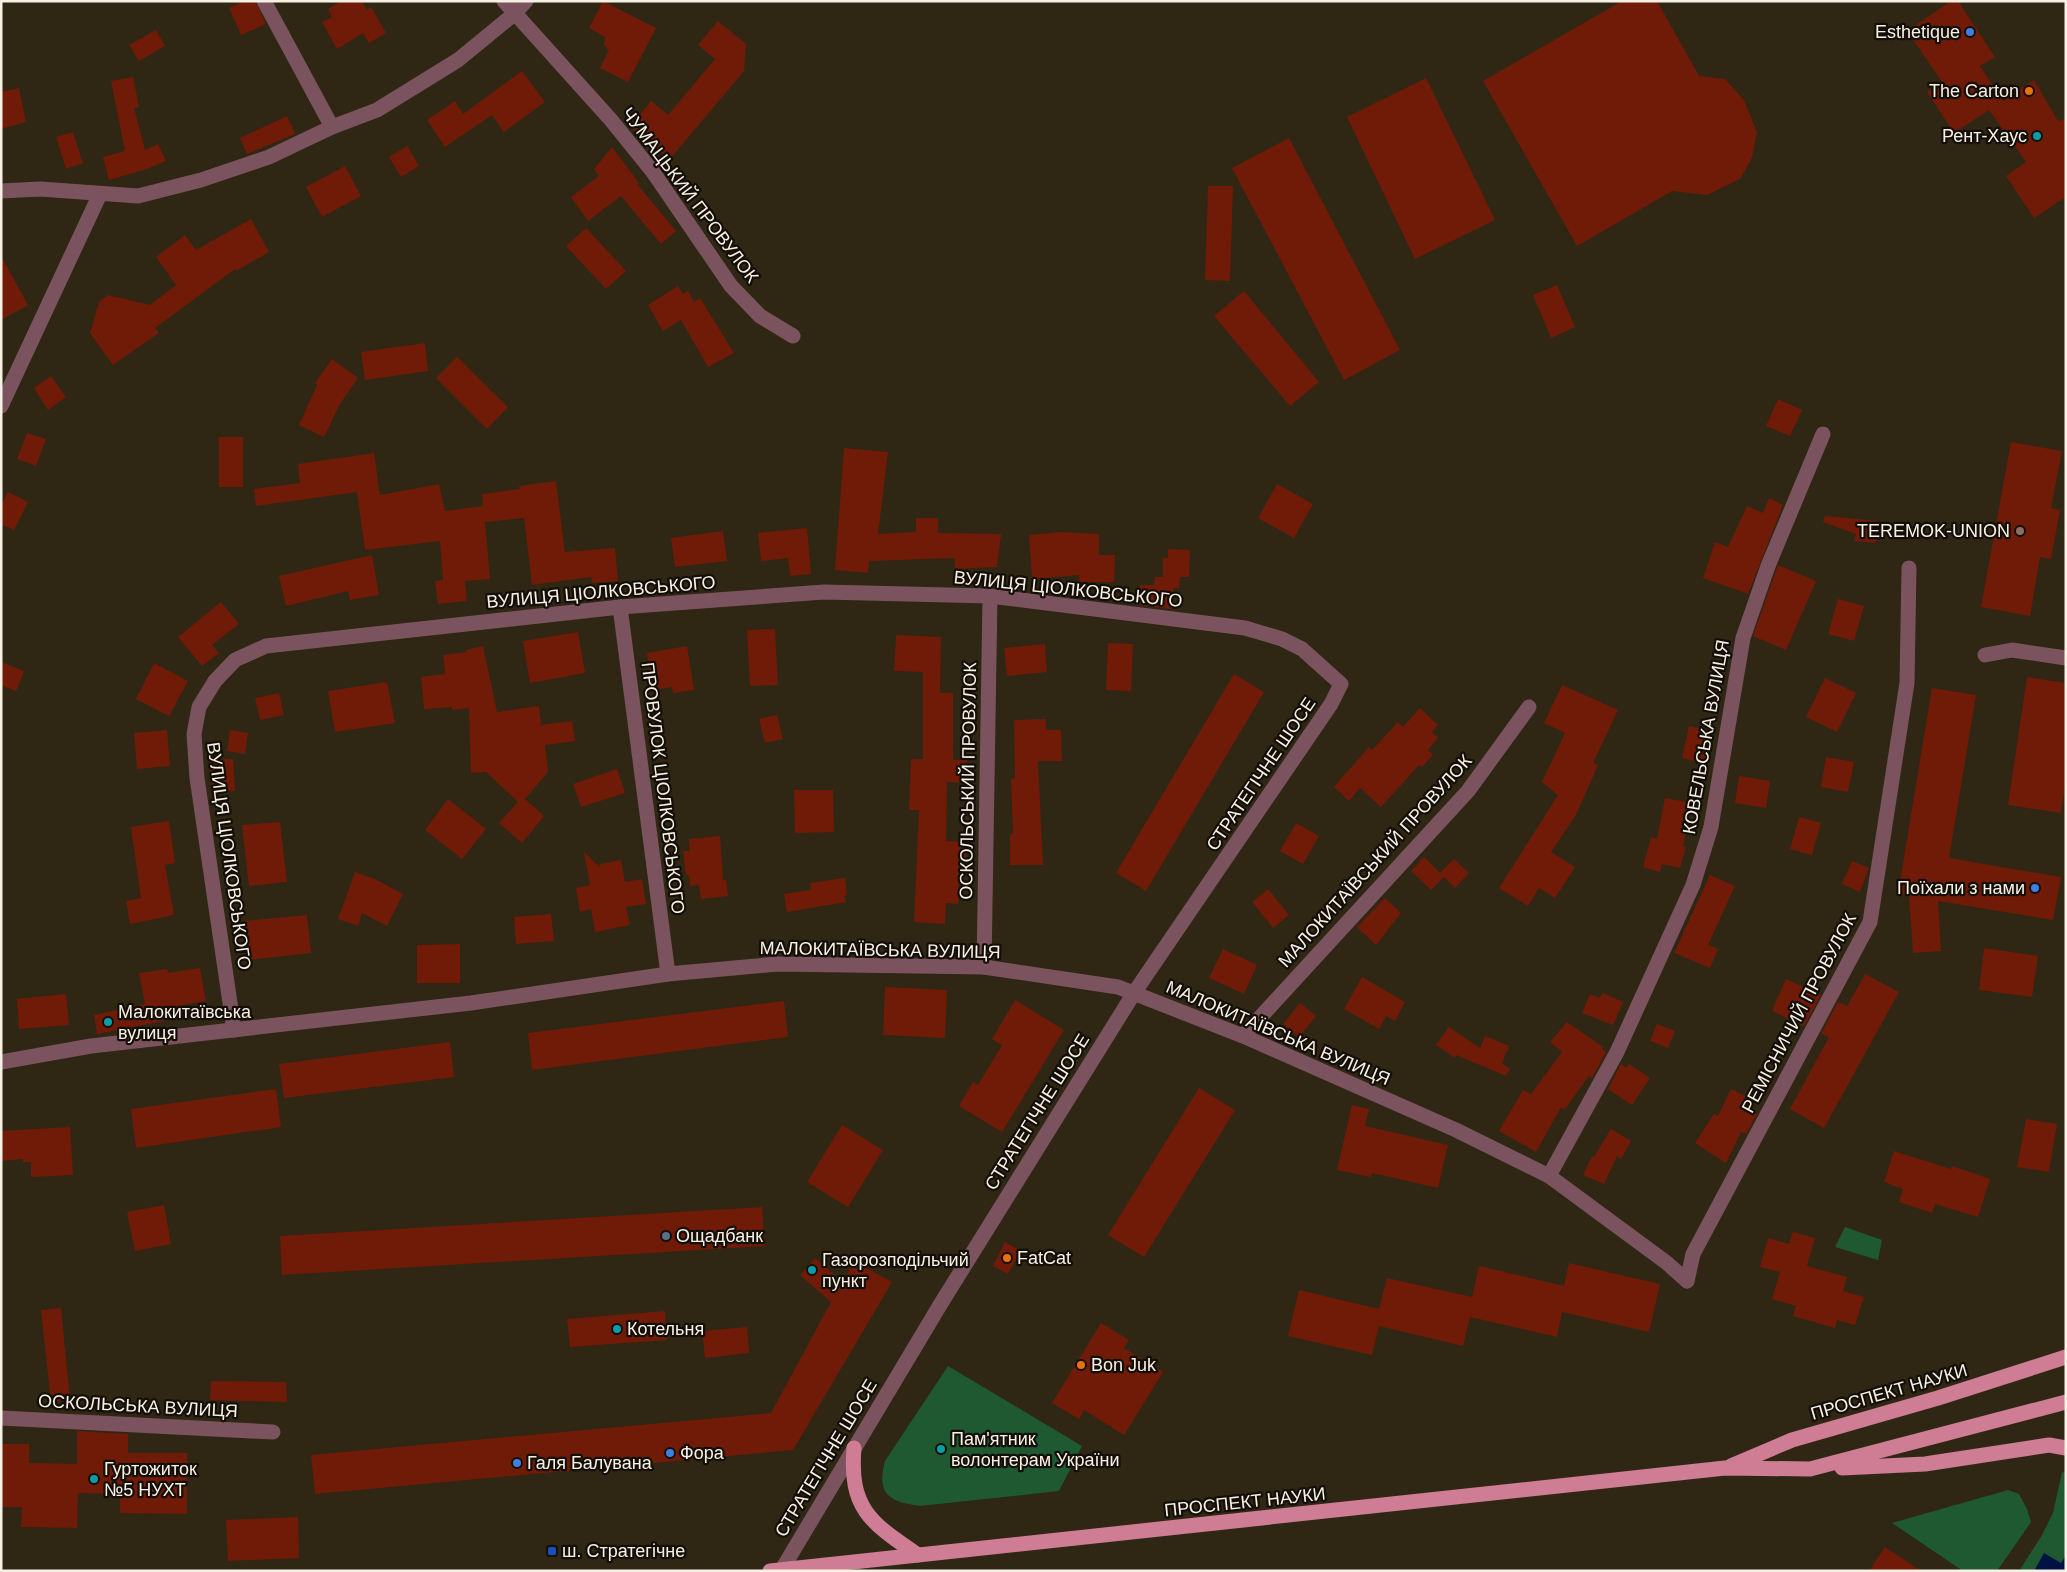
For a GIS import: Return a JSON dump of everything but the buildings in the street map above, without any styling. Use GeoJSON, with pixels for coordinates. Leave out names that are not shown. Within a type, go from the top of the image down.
{"type":"FeatureCollection","features":[{"type":"Feature","properties":{"kind":"main road","name":"ПРОСПЕКТ НАУКИ"},"geometry":{"type":"LineString","coordinates":[[1725,1468],[1792,1440],[1938,1398],[2066,1356]]}},
{"type":"Feature","properties":{"kind":"main road","name":"ПРОСПЕКТ НАУКИ"},"geometry":{"type":"LineString","coordinates":[[778,1570],[1725,1468],[1810,1469],[2066,1402]]}},
{"type":"Feature","properties":{"kind":"main road"},"geometry":{"type":"LineString","coordinates":[[1810,1469],[1925,1464],[2049,1446],[2066,1448]]}},
{"type":"Feature","properties":{"kind":"main road"},"geometry":{"type":"LineString","coordinates":[[854,1448],[852,1469],[854,1487],[862,1508],[887,1534],[918,1555]]}},
{"type":"Feature","properties":{"kind":"street"},"geometry":{"type":"LineString","coordinates":[[264,1],[332,127]]}},
{"type":"Feature","properties":{"kind":"street","name":"ЧУМАЦЬКИЙ ПРОВУЛОК"},"geometry":{"type":"LineString","coordinates":[[504,1],[514,14],[557,58],[653,172],[731,286],[760,316],[793,336]]}},
{"type":"Feature","properties":{"kind":"street"},"geometry":{"type":"LineString","coordinates":[[1,191],[40,189],[138,196],[201,180],[269,157],[332,127],[377,110],[458,60],[514,14],[526,1]]}},
{"type":"Feature","properties":{"kind":"street"},"geometry":{"type":"LineString","coordinates":[[1,406],[100,194]]}},
{"type":"Feature","properties":{"kind":"street","name":"КОВЕЛЬСЬКА ВУЛИЦЯ"},"geometry":{"type":"LineString","coordinates":[[1549,1176],[1616,1052],[1693,885],[1711,827],[1743,638],[1768,566],[1823,434]]}},
{"type":"Feature","properties":{"kind":"street","name":"РЕМІСНИЧИЙ ПРОВУЛОК"},"geometry":{"type":"LineString","coordinates":[[1687,1281],[1693,1254],[1870,922],[1907,683],[1909,568]]}},
{"type":"Feature","properties":{"kind":"street","name":"ВУЛИЦЯ ЦІОЛКОВСЬКОГО"},"geometry":{"type":"LineString","coordinates":[[234,1030],[197,778],[194,734],[200,707],[222,674],[235,660],[266,646],[620,607],[824,592],[990,596],[1245,628],[1282,638],[1302,648],[1341,684]]}},
{"type":"Feature","properties":{"kind":"street","name":"ОСКОЛЬСЬКИЙ ПРОВУЛОК"},"geometry":{"type":"LineString","coordinates":[[984,967],[990,596]]}},
{"type":"Feature","properties":{"kind":"street","name":"ПРОВУЛОК ЦІОЛКОВСЬКОГО"},"geometry":{"type":"LineString","coordinates":[[620,607],[668,974]]}},
{"type":"Feature","properties":{"kind":"street"},"geometry":{"type":"LineString","coordinates":[[1985,655],[2012,650],[2066,658]]}},
{"type":"Feature","properties":{"kind":"street","name":"СТРАТЕГІЧНЕ ШОСЕ"},"geometry":{"type":"LineString","coordinates":[[778,1570],[1134,993],[1331,704],[1341,684]]}},
{"type":"Feature","properties":{"kind":"street","name":"МАЛОКИТАЇВСЬКИЙ ПРОВУЛОК"},"geometry":{"type":"LineString","coordinates":[[1242,1036],[1468,791],[1529,707]]}},
{"type":"Feature","properties":{"kind":"street","name":"МАЛОКИТАЇВСЬКА ВУЛИЦЯ"},"geometry":{"type":"LineString","coordinates":[[1,1062],[91,1046],[470,1003],[668,974],[777,964],[984,967],[1096,982],[1134,993],[1242,1036],[1456,1130],[1549,1176],[1667,1263],[1687,1281]]}},
{"type":"Feature","properties":{"kind":"street","name":"ОСКОЛЬСЬКА ВУЛИЦЯ"},"geometry":{"type":"LineString","coordinates":[[1,1418],[273,1432]]}},
{"type":"Feature","properties":{"kind":"green space"},"geometry":{"type":"Polygon","coordinates":[[[1845,1227],[1882,1240],[1878,1260],[1835,1247],[1845,1227]]]}},
{"type":"Feature","properties":{"kind":"green space"},"geometry":{"type":"Polygon","coordinates":[[[948,1366],[1082,1446],[1059,1491],[920,1506],[900,1502],[888,1494],[884,1489],[882,1481],[885,1461],[948,1366]]]}},
{"type":"Feature","properties":{"kind":"green space"},"geometry":{"type":"Polygon","coordinates":[[[2062,1472],[2066,1473],[2066,1571],[2019,1571],[2042,1535],[2053,1513],[2062,1472]]]}},
{"type":"Feature","properties":{"kind":"green space"},"geometry":{"type":"Polygon","coordinates":[[[2008,1490],[2019,1494],[2031,1522],[1997,1571],[1963,1571],[1892,1523],[2008,1490]]]}},
{"type":"Feature","properties":{"kind":"shaded area"},"geometry":{"type":"Polygon","coordinates":[[[2044,1553],[2061,1563],[2066,1555],[2066,1571],[2034,1571],[2044,1553]]]}},
{"type":"Feature","properties":{"kind":"place","name":"Esthetique"},"geometry":{"type":"Point","coordinates":[1970,32]}},
{"type":"Feature","properties":{"kind":"place","name":"The Carton"},"geometry":{"type":"Point","coordinates":[2029,91]}},
{"type":"Feature","properties":{"kind":"place","name":"Рент-Хаус"},"geometry":{"type":"Point","coordinates":[2037,136]}},
{"type":"Feature","properties":{"kind":"place","name":"TEREMOK-UNION"},"geometry":{"type":"Point","coordinates":[2020,531]}},
{"type":"Feature","properties":{"kind":"place","name":"Поїхали з нами"},"geometry":{"type":"Point","coordinates":[2035,888]}},
{"type":"Feature","properties":{"kind":"place","name":"Малокитаївська вулиця"},"geometry":{"type":"Point","coordinates":[108,1022]}},
{"type":"Feature","properties":{"kind":"place","name":"Ощадбанк"},"geometry":{"type":"Point","coordinates":[666,1236]}},
{"type":"Feature","properties":{"kind":"place","name":"FatCat"},"geometry":{"type":"Point","coordinates":[1007,1258]}},
{"type":"Feature","properties":{"kind":"place","name":"Газорозподільчий пункт"},"geometry":{"type":"Point","coordinates":[812,1270]}},
{"type":"Feature","properties":{"kind":"place","name":"Котельня"},"geometry":{"type":"Point","coordinates":[617,1329]}},
{"type":"Feature","properties":{"kind":"place","name":"Bon Juk"},"geometry":{"type":"Point","coordinates":[1081,1365]}},
{"type":"Feature","properties":{"kind":"place","name":"Пам'ятник волонтерам України"},"geometry":{"type":"Point","coordinates":[941,1449]}},
{"type":"Feature","properties":{"kind":"place","name":"Фора"},"geometry":{"type":"Point","coordinates":[670,1453]}},
{"type":"Feature","properties":{"kind":"place","name":"Галя Балувана"},"geometry":{"type":"Point","coordinates":[517,1463]}},
{"type":"Feature","properties":{"kind":"place","name":"Гуртожиток №5 НУХТ"},"geometry":{"type":"Point","coordinates":[94,1479]}},
{"type":"Feature","properties":{"kind":"place","name":"ш. Стратегічне"},"geometry":{"type":"Point","coordinates":[552,1551]}}]}
